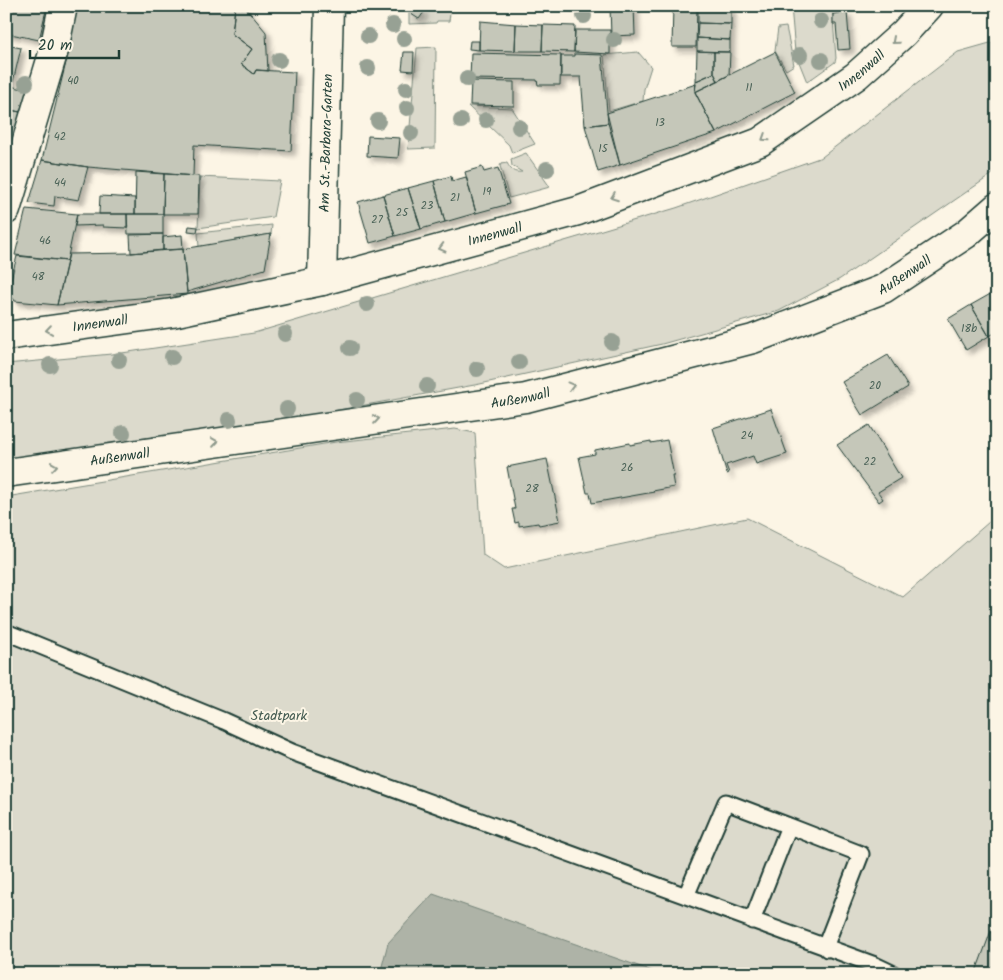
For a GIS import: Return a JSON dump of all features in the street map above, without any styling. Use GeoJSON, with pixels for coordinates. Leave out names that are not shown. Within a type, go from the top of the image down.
{"type":"FeatureCollection","features":[{"type":"Feature","properties":{"kind":"street"},"geometry":{"type":"LineString","coordinates":[[6,210],[54,50],[63,6]]}},
{"type":"Feature","properties":{"kind":"street","name":"Am St.-Barbara-Garten"},"geometry":{"type":"LineString","coordinates":[[322,281],[329,6]]}},
{"type":"Feature","properties":{"kind":"street","name":"Innenwall"},"geometry":{"type":"LineString","coordinates":[[6,336],[172,313],[322,281],[578,211],[760,142],[856,76],[904,33],[930,6]]}},
{"type":"Feature","properties":{"kind":"street","name":"Außenwall"},"geometry":{"type":"LineString","coordinates":[[6,473],[526,398],[753,339],[883,288],[966,234],[997,207]]}},
{"type":"Feature","properties":{"kind":"lane"},"geometry":{"type":"LineString","coordinates":[[6,632],[224,721],[292,752],[875,965],[894,974]]}},
{"type":"Feature","properties":{"kind":"lane"},"geometry":{"type":"LineString","coordinates":[[686,896],[726,802],[861,854],[827,942],[827,949]]}},
{"type":"Feature","properties":{"kind":"lane"},"geometry":{"type":"LineString","coordinates":[[752,921],[789,826]]}},
{"type":"Feature","properties":{"kind":"green space"},"geometry":{"type":"Polygon","coordinates":[[[409,6],[451,6],[449,21],[409,24],[409,6]]]}},
{"type":"Feature","properties":{"kind":"green space"},"geometry":{"type":"Polygon","coordinates":[[[542,6],[575,6],[575,12],[543,9],[542,6]]]}},
{"type":"Feature","properties":{"kind":"green space"},"geometry":{"type":"Polygon","coordinates":[[[791,6],[832,6],[835,62],[807,82],[795,52],[791,6]]]}},
{"type":"Feature","properties":{"kind":"green space"},"geometry":{"type":"Polygon","coordinates":[[[786,27],[794,65],[786,70],[775,51],[778,28],[786,27]]]}},
{"type":"Feature","properties":{"kind":"green space"},"geometry":{"type":"Polygon","coordinates":[[[997,41],[997,171],[840,279],[779,311],[662,344],[480,384],[142,446],[6,460],[6,364],[122,353],[254,333],[676,208],[822,157],[958,52],[997,41]]]}},
{"type":"Feature","properties":{"kind":"green space"},"geometry":{"type":"Polygon","coordinates":[[[436,47],[435,148],[408,149],[417,48],[436,47]]]}},
{"type":"Feature","properties":{"kind":"green space"},"geometry":{"type":"Polygon","coordinates":[[[638,52],[651,67],[644,89],[643,101],[609,111],[604,55],[638,52]]]}},
{"type":"Feature","properties":{"kind":"green space"},"geometry":{"type":"Polygon","coordinates":[[[468,106],[512,108],[535,144],[512,153],[509,145],[468,106]]]}},
{"type":"Feature","properties":{"kind":"green space"},"geometry":{"type":"Polygon","coordinates":[[[526,153],[550,187],[509,198],[500,166],[507,163],[516,172],[522,172],[512,166],[511,159],[526,153]]]}},
{"type":"Feature","properties":{"kind":"green space"},"geometry":{"type":"Polygon","coordinates":[[[200,177],[280,181],[273,217],[198,228],[200,177]]]}},
{"type":"Feature","properties":{"kind":"green space"},"geometry":{"type":"Polygon","coordinates":[[[272,225],[271,234],[199,247],[198,233],[272,225]]]}},
{"type":"Feature","properties":{"kind":"green space","name":"Stadtpark"},"geometry":{"type":"Polygon","coordinates":[[[455,429],[475,433],[483,555],[504,569],[747,518],[903,597],[997,515],[997,974],[6,974],[6,497],[336,442],[455,429]]]}},
{"type":"Feature","properties":{"kind":"shaded area"},"geometry":{"type":"Polygon","coordinates":[[[433,894],[661,974],[380,974],[388,943],[433,894]]]}},
{"type":"Feature","properties":{"kind":"building"},"geometry":{"type":"Polygon","coordinates":[[[6,6],[47,6],[39,40],[6,33],[6,6]]]}},
{"type":"Feature","properties":{"kind":"building"},"geometry":{"type":"Polygon","coordinates":[[[77,6],[247,6],[246,8],[235,7],[232,34],[252,49],[241,64],[254,74],[256,70],[295,72],[291,151],[194,145],[193,176],[88,167],[42,160],[68,54],[77,6]]]}},
{"type":"Feature","properties":{"kind":"building"},"geometry":{"type":"Polygon","coordinates":[[[416,6],[424,12],[419,19],[411,14],[416,6]]]}},
{"type":"Feature","properties":{"kind":"building"},"geometry":{"type":"Polygon","coordinates":[[[610,6],[634,6],[635,35],[611,36],[610,6]]]}},
{"type":"Feature","properties":{"kind":"building"},"geometry":{"type":"Polygon","coordinates":[[[673,6],[697,6],[696,47],[672,47],[673,6]]]}},
{"type":"Feature","properties":{"kind":"building"},"geometry":{"type":"Polygon","coordinates":[[[698,6],[731,8],[731,24],[698,23],[698,6]]]}},
{"type":"Feature","properties":{"kind":"building"},"geometry":{"type":"Polygon","coordinates":[[[235,7],[246,8],[266,32],[268,71],[256,70],[254,74],[241,64],[252,49],[232,34],[235,7]]]}},
{"type":"Feature","properties":{"kind":"building"},"geometry":{"type":"Polygon","coordinates":[[[847,12],[850,49],[838,50],[836,24],[833,24],[833,14],[847,12]]]}},
{"type":"Feature","properties":{"kind":"building"},"geometry":{"type":"Polygon","coordinates":[[[480,21],[516,24],[515,51],[479,50],[480,21]]]}},
{"type":"Feature","properties":{"kind":"building"},"geometry":{"type":"Polygon","coordinates":[[[698,23],[731,24],[730,40],[697,38],[698,23]]]}},
{"type":"Feature","properties":{"kind":"building"},"geometry":{"type":"Polygon","coordinates":[[[516,24],[543,25],[542,51],[515,51],[516,24]]]}},
{"type":"Feature","properties":{"kind":"building"},"geometry":{"type":"Polygon","coordinates":[[[543,25],[575,26],[574,52],[542,51],[543,25]]]}},
{"type":"Feature","properties":{"kind":"building"},"geometry":{"type":"Polygon","coordinates":[[[575,30],[610,30],[610,54],[574,52],[575,30]]]}},
{"type":"Feature","properties":{"kind":"building"},"geometry":{"type":"Polygon","coordinates":[[[697,38],[730,40],[730,52],[697,51],[697,38]]]}},
{"type":"Feature","properties":{"kind":"building"},"geometry":{"type":"Polygon","coordinates":[[[470,41],[479,41],[479,50],[469,49],[470,41]]]}},
{"type":"Feature","properties":{"kind":"building"},"geometry":{"type":"Polygon","coordinates":[[[6,45],[21,48],[12,86],[6,85],[6,45]]]}},
{"type":"Feature","properties":{"kind":"building"},"geometry":{"type":"Polygon","coordinates":[[[697,51],[714,52],[714,73],[696,81],[697,51]]]}},
{"type":"Feature","properties":{"kind":"building"},"geometry":{"type":"Polygon","coordinates":[[[404,52],[414,52],[413,71],[402,70],[404,52]]]}},
{"type":"Feature","properties":{"kind":"building"},"geometry":{"type":"Polygon","coordinates":[[[714,52],[730,52],[729,75],[718,81],[714,73],[714,52]]]}},
{"type":"Feature","properties":{"kind":"building"},"geometry":{"type":"Polygon","coordinates":[[[775,52],[795,92],[716,133],[695,92],[775,52]]]}},
{"type":"Feature","properties":{"kind":"building"},"geometry":{"type":"Polygon","coordinates":[[[471,53],[561,55],[560,85],[538,85],[537,80],[470,79],[471,53]]]}},
{"type":"Feature","properties":{"kind":"building"},"geometry":{"type":"Polygon","coordinates":[[[574,54],[602,55],[608,123],[585,126],[581,77],[561,77],[561,56],[574,56],[574,54]]]}},
{"type":"Feature","properties":{"kind":"building"},"geometry":{"type":"Polygon","coordinates":[[[714,73],[718,81],[695,92],[696,81],[714,73]]]}},
{"type":"Feature","properties":{"kind":"building"},"geometry":{"type":"Polygon","coordinates":[[[471,81],[514,82],[514,106],[470,105],[471,81]]]}},
{"type":"Feature","properties":{"kind":"building"},"geometry":{"type":"Polygon","coordinates":[[[696,84],[695,92],[716,133],[620,165],[607,113],[696,84]]]}},
{"type":"Feature","properties":{"kind":"building"},"geometry":{"type":"Polygon","coordinates":[[[6,85],[27,90],[20,112],[6,109],[6,85]]]}},
{"type":"Feature","properties":{"kind":"building"},"geometry":{"type":"Polygon","coordinates":[[[6,109],[20,112],[13,140],[6,138],[6,109]]]}},
{"type":"Feature","properties":{"kind":"building"},"geometry":{"type":"Polygon","coordinates":[[[608,123],[620,165],[598,172],[585,126],[608,123]]]}},
{"type":"Feature","properties":{"kind":"building"},"geometry":{"type":"Polygon","coordinates":[[[368,136],[400,138],[398,158],[367,156],[368,136]]]}},
{"type":"Feature","properties":{"kind":"building"},"geometry":{"type":"Polygon","coordinates":[[[42,160],[88,167],[79,200],[55,196],[54,206],[29,203],[42,160]]]}},
{"type":"Feature","properties":{"kind":"building"},"geometry":{"type":"Polygon","coordinates":[[[482,167],[484,172],[498,168],[509,204],[476,213],[465,172],[482,167]]]}},
{"type":"Feature","properties":{"kind":"building"},"geometry":{"type":"Polygon","coordinates":[[[136,172],[164,174],[163,214],[135,214],[136,172]]]}},
{"type":"Feature","properties":{"kind":"building"},"geometry":{"type":"Polygon","coordinates":[[[164,174],[199,176],[198,214],[163,214],[164,174]]]}},
{"type":"Feature","properties":{"kind":"building"},"geometry":{"type":"Polygon","coordinates":[[[451,176],[452,181],[466,177],[476,213],[445,222],[434,181],[451,176]]]}},
{"type":"Feature","properties":{"kind":"building"},"geometry":{"type":"Polygon","coordinates":[[[434,181],[445,222],[421,229],[408,188],[434,181]]]}},
{"type":"Feature","properties":{"kind":"building"},"geometry":{"type":"Polygon","coordinates":[[[408,188],[421,229],[395,236],[383,195],[408,188]]]}},
{"type":"Feature","properties":{"kind":"building"},"geometry":{"type":"Polygon","coordinates":[[[383,195],[395,236],[370,243],[358,202],[383,195]]]}},
{"type":"Feature","properties":{"kind":"building"},"geometry":{"type":"Polygon","coordinates":[[[100,196],[135,198],[135,214],[99,214],[100,196]]]}},
{"type":"Feature","properties":{"kind":"building"},"geometry":{"type":"Polygon","coordinates":[[[26,209],[77,214],[67,261],[15,255],[26,209]]]}},
{"type":"Feature","properties":{"kind":"building"},"geometry":{"type":"Polygon","coordinates":[[[77,214],[127,214],[127,228],[103,227],[103,225],[75,226],[77,214]]]}},
{"type":"Feature","properties":{"kind":"building"},"geometry":{"type":"Polygon","coordinates":[[[127,214],[163,214],[163,234],[128,234],[127,214]]]}},
{"type":"Feature","properties":{"kind":"building"},"geometry":{"type":"Polygon","coordinates":[[[189,226],[198,227],[197,232],[188,231],[189,226]]]}},
{"type":"Feature","properties":{"kind":"building"},"geometry":{"type":"Polygon","coordinates":[[[163,234],[163,250],[131,253],[130,235],[163,234]]]}},
{"type":"Feature","properties":{"kind":"building"},"geometry":{"type":"Polygon","coordinates":[[[271,234],[265,269],[187,292],[183,249],[271,234]]]}},
{"type":"Feature","properties":{"kind":"building"},"geometry":{"type":"Polygon","coordinates":[[[182,235],[183,249],[163,250],[163,237],[182,235]]]}},
{"type":"Feature","properties":{"kind":"building"},"geometry":{"type":"Polygon","coordinates":[[[183,249],[187,294],[57,305],[69,254],[131,253],[183,249]]]}},
{"type":"Feature","properties":{"kind":"building"},"geometry":{"type":"Polygon","coordinates":[[[17,256],[67,261],[57,305],[15,301],[8,291],[17,256]]]}},
{"type":"Feature","properties":{"kind":"building"},"geometry":{"type":"Polygon","coordinates":[[[994,292],[997,297],[997,332],[989,336],[971,305],[994,292]]]}},
{"type":"Feature","properties":{"kind":"building"},"geometry":{"type":"Polygon","coordinates":[[[971,305],[989,336],[966,350],[948,319],[971,305]]]}},
{"type":"Feature","properties":{"kind":"building"},"geometry":{"type":"Polygon","coordinates":[[[888,355],[908,387],[862,415],[842,382],[888,355]]]}},
{"type":"Feature","properties":{"kind":"building"},"geometry":{"type":"Polygon","coordinates":[[[771,409],[787,454],[756,464],[753,456],[726,465],[729,473],[727,474],[713,428],[771,409]]]}},
{"type":"Feature","properties":{"kind":"building"},"geometry":{"type":"Polygon","coordinates":[[[869,425],[901,478],[878,492],[883,499],[879,502],[837,445],[869,425]]]}},
{"type":"Feature","properties":{"kind":"building"},"geometry":{"type":"Polygon","coordinates":[[[667,440],[674,476],[672,476],[674,487],[592,503],[590,493],[587,493],[579,457],[595,454],[595,450],[630,443],[630,445],[667,440]]]}},
{"type":"Feature","properties":{"kind":"building"},"geometry":{"type":"Polygon","coordinates":[[[547,459],[560,521],[519,526],[519,522],[515,523],[512,509],[515,509],[507,467],[547,459]]]}},
{"type":"Feature","properties":{"kind":"building"},"geometry":{"type":"Polygon","coordinates":[[[997,915],[997,974],[975,974],[997,915]]]}}]}
